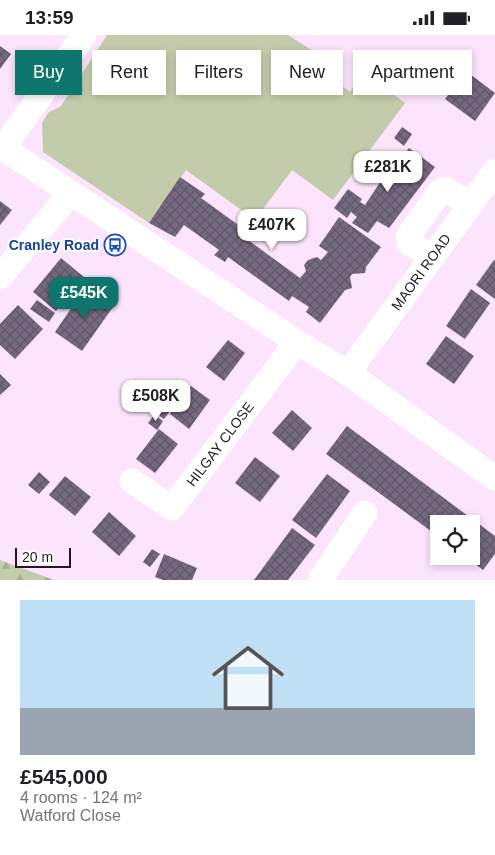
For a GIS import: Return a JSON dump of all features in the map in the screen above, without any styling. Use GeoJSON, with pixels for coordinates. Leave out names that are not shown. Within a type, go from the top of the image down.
{"type":"FeatureCollection","features":[{"type":"Feature","properties":{"kind":"street"},"geometry":{"type":"LineString","coordinates":[[84,35],[2,147],[296,342],[348,373],[495,478]]}},
{"type":"Feature","properties":{"kind":"street","name":"MAORI ROAD"},"geometry":{"type":"LineString","coordinates":[[348,373],[495,171]]}},
{"type":"Feature","properties":{"kind":"street"},"geometry":{"type":"LineString","coordinates":[[433,257],[409,243],[408,237],[440,191],[445,189],[471,204]]}},
{"type":"Feature","properties":{"kind":"street"},"geometry":{"type":"LineString","coordinates":[[0,277],[71,193]]}},
{"type":"Feature","properties":{"kind":"street","name":"HILGAY CLOSE"},"geometry":{"type":"LineString","coordinates":[[132,481],[172,508],[296,342]]}},
{"type":"Feature","properties":{"kind":"street"},"geometry":{"type":"LineString","coordinates":[[320,580],[365,513]]}},
{"type":"Feature","properties":{"kind":"green space"},"geometry":{"type":"Polygon","coordinates":[[[107,35],[288,35],[311,50],[271,50],[271,95],[343,95],[343,87],[350,92],[353,87],[353,95],[394,95],[405,103],[333,200],[292,170],[255,220],[186,170],[149,223],[43,152],[42,123],[48,113],[61,106],[68,95],[82,95],[82,74],[92,58],[92,95],[166,95],[166,50],[97,50],[107,35]]]}},
{"type":"Feature","properties":{"kind":"green space"},"geometry":{"type":"Polygon","coordinates":[[[0,560],[54,580],[0,580],[0,560]]]}},
{"type":"Feature","properties":{"kind":"building"},"geometry":{"type":"Polygon","coordinates":[[[0,46],[11,54],[0,69],[0,46]]]}},
{"type":"Feature","properties":{"kind":"building"},"geometry":{"type":"Polygon","coordinates":[[[472,76],[495,93],[475,121],[445,99],[448,95],[472,95],[472,76]]]}},
{"type":"Feature","properties":{"kind":"building"},"geometry":{"type":"Polygon","coordinates":[[[402,127],[412,134],[404,146],[394,138],[402,127]]]}},
{"type":"Feature","properties":{"kind":"building"},"geometry":{"type":"Polygon","coordinates":[[[409,148],[435,167],[389,228],[377,221],[368,233],[352,223],[357,217],[351,212],[347,218],[334,208],[348,189],[362,199],[360,202],[365,205],[385,175],[384,170],[388,165],[396,164],[409,148]]]}},
{"type":"Feature","properties":{"kind":"building"},"geometry":{"type":"Polygon","coordinates":[[[180,177],[205,194],[201,198],[248,232],[244,237],[300,278],[306,271],[304,265],[308,260],[317,257],[321,260],[328,252],[319,246],[339,217],[381,247],[366,267],[365,273],[352,274],[350,277],[352,288],[345,290],[320,323],[306,312],[309,307],[292,296],[289,301],[228,257],[225,262],[214,255],[219,250],[184,225],[175,237],[149,223],[180,177]]]}},
{"type":"Feature","properties":{"kind":"building"},"geometry":{"type":"Polygon","coordinates":[[[0,201],[12,210],[0,225],[0,201]]]}},
{"type":"Feature","properties":{"kind":"building"},"geometry":{"type":"Polygon","coordinates":[[[61,258],[84,277],[56,311],[33,292],[61,258]]]}},
{"type":"Feature","properties":{"kind":"building"},"geometry":{"type":"Polygon","coordinates":[[[495,261],[495,299],[476,285],[495,261]]]}},
{"type":"Feature","properties":{"kind":"building"},"geometry":{"type":"Polygon","coordinates":[[[85,288],[113,307],[82,351],[55,332],[85,288]]]}},
{"type":"Feature","properties":{"kind":"building"},"geometry":{"type":"Polygon","coordinates":[[[471,289],[490,303],[465,339],[446,326],[471,289]]]}},
{"type":"Feature","properties":{"kind":"building"},"geometry":{"type":"Polygon","coordinates":[[[37,300],[55,313],[49,322],[30,309],[37,300]]]}},
{"type":"Feature","properties":{"kind":"building"},"geometry":{"type":"Polygon","coordinates":[[[18,305],[43,329],[15,359],[0,345],[0,324],[18,305]]]}},
{"type":"Feature","properties":{"kind":"building"},"geometry":{"type":"Polygon","coordinates":[[[446,336],[474,356],[454,384],[426,364],[446,336]]]}},
{"type":"Feature","properties":{"kind":"building"},"geometry":{"type":"Polygon","coordinates":[[[228,340],[245,353],[224,381],[206,367],[228,340]]]}},
{"type":"Feature","properties":{"kind":"building"},"geometry":{"type":"Polygon","coordinates":[[[0,374],[11,385],[0,395],[0,374]]]}},
{"type":"Feature","properties":{"kind":"building"},"geometry":{"type":"Polygon","coordinates":[[[191,386],[210,400],[189,429],[170,414],[191,386]]]}},
{"type":"Feature","properties":{"kind":"building"},"geometry":{"type":"Polygon","coordinates":[[[165,399],[174,406],[164,419],[155,412],[165,399]]]}},
{"type":"Feature","properties":{"kind":"building"},"geometry":{"type":"Polygon","coordinates":[[[292,410],[312,428],[293,451],[272,433],[292,410]]]}},
{"type":"Feature","properties":{"kind":"building"},"geometry":{"type":"Polygon","coordinates":[[[154,415],[163,421],[157,430],[148,423],[154,415]]]}},
{"type":"Feature","properties":{"kind":"building"},"geometry":{"type":"Polygon","coordinates":[[[347,426],[467,515],[430,515],[430,530],[326,454],[347,426]]]}},
{"type":"Feature","properties":{"kind":"building"},"geometry":{"type":"Polygon","coordinates":[[[159,429],[178,444],[155,473],[136,459],[159,429]]]}},
{"type":"Feature","properties":{"kind":"building"},"geometry":{"type":"Polygon","coordinates":[[[255,457],[280,476],[260,502],[235,483],[255,457]]]}},
{"type":"Feature","properties":{"kind":"building"},"geometry":{"type":"Polygon","coordinates":[[[39,472],[50,482],[39,494],[28,485],[39,472]]]}},
{"type":"Feature","properties":{"kind":"building"},"geometry":{"type":"Polygon","coordinates":[[[327,474],[350,491],[316,538],[292,520],[327,474]]]}},
{"type":"Feature","properties":{"kind":"building"},"geometry":{"type":"Polygon","coordinates":[[[65,476],[91,497],[75,516],[49,495],[65,476]]]}},
{"type":"Feature","properties":{"kind":"building"},"geometry":{"type":"Polygon","coordinates":[[[109,512],[136,536],[119,556],[92,532],[109,512]]]}},
{"type":"Feature","properties":{"kind":"building"},"geometry":{"type":"Polygon","coordinates":[[[480,525],[495,536],[495,554],[483,570],[476,565],[480,565],[480,525]]]}},
{"type":"Feature","properties":{"kind":"building"},"geometry":{"type":"Polygon","coordinates":[[[292,528],[315,545],[288,580],[254,580],[292,528]]]}},
{"type":"Feature","properties":{"kind":"building"},"geometry":{"type":"Polygon","coordinates":[[[152,549],[160,554],[150,567],[143,562],[152,549]]]}},
{"type":"Feature","properties":{"kind":"building"},"geometry":{"type":"Polygon","coordinates":[[[164,554],[197,568],[192,580],[163,580],[155,577],[164,554]]]}},
{"type":"Feature","properties":{"kind":"place","name":"Cranley Road"},"geometry":{"type":"Point","coordinates":[115,245]}}]}
